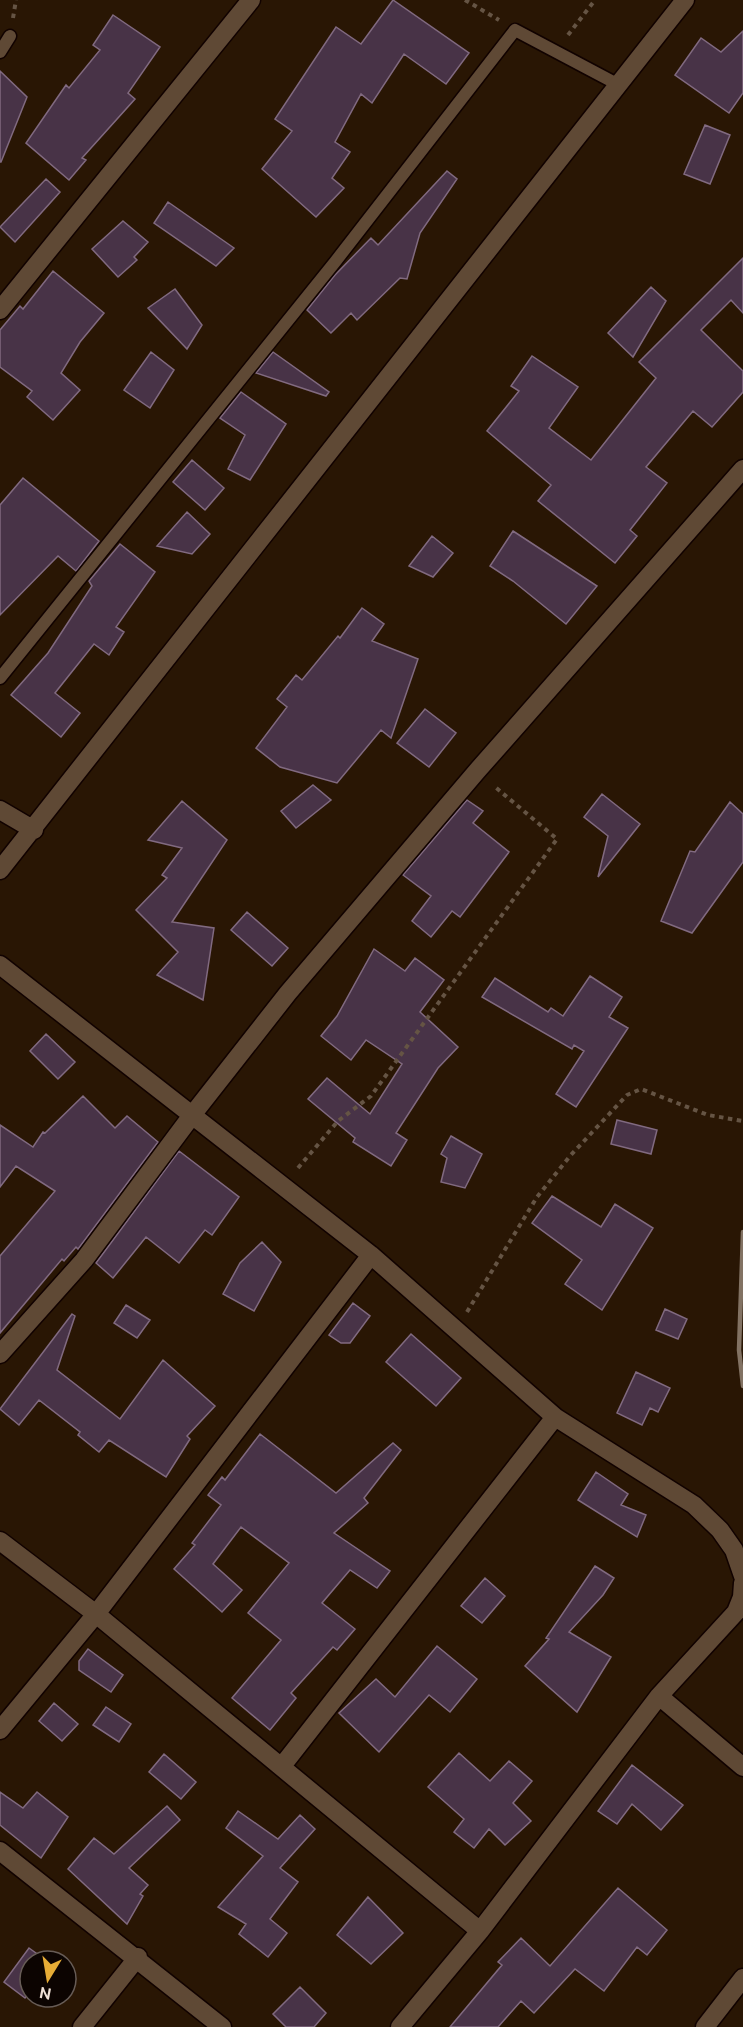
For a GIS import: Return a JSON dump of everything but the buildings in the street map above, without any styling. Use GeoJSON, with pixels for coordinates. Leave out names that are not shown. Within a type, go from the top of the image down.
{"type":"FeatureCollection","features":[{"type":"Feature","properties":{"kind":"street"},"geometry":{"type":"LineString","coordinates":[[4,297],[251,0]]}},
{"type":"Feature","properties":{"kind":"street"},"geometry":{"type":"LineString","coordinates":[[0,870],[34,830],[685,0]]}},
{"type":"Feature","properties":{"kind":"street"},"geometry":{"type":"LineString","coordinates":[[0,1354],[84,1260],[193,1114],[288,993],[477,771],[743,469]]}},
{"type":"Feature","properties":{"kind":"street"},"geometry":{"type":"LineString","coordinates":[[0,810],[34,830]]}},
{"type":"Feature","properties":{"kind":"street"},"geometry":{"type":"LineString","coordinates":[[0,965],[193,1114],[284,1189],[372,1255],[555,1418],[694,1505],[720,1530],[734,1550],[743,1576]]}},
{"type":"Feature","properties":{"kind":"street"},"geometry":{"type":"LineString","coordinates":[[0,1730],[96,1614],[372,1255]]}},
{"type":"Feature","properties":{"kind":"street"},"geometry":{"type":"LineString","coordinates":[[282,1766],[555,1418]]}},
{"type":"Feature","properties":{"kind":"street"},"geometry":{"type":"LineString","coordinates":[[0,1541],[96,1614],[480,1931]]}},
{"type":"Feature","properties":{"kind":"street"},"geometry":{"type":"LineString","coordinates":[[400,2027],[480,1931],[659,1696],[736,1612],[742,1597],[743,1583]]}},
{"type":"Feature","properties":{"kind":"street"},"geometry":{"type":"LineString","coordinates":[[659,1696],[743,1767]]}},
{"type":"Feature","properties":{"kind":"street"},"geometry":{"type":"LineString","coordinates":[[0,1851],[138,1957],[222,2027]]}},
{"type":"Feature","properties":{"kind":"street"},"geometry":{"type":"LineString","coordinates":[[82,2027],[138,1957]]}},
{"type":"Feature","properties":{"kind":"street"},"geometry":{"type":"LineString","coordinates":[[705,2027],[743,1978]]}},
{"type":"Feature","properties":{"kind":"lane"},"geometry":{"type":"LineString","coordinates":[[0,678],[335,262],[515,30],[617,84]]}},
{"type":"Feature","properties":{"kind":"lane"},"geometry":{"type":"LineString","coordinates":[[0,52],[10,36]]}},
{"type":"Feature","properties":{"kind":"path"},"geometry":{"type":"LineString","coordinates":[[465,0],[515,30]]}},
{"type":"Feature","properties":{"kind":"path"},"geometry":{"type":"LineString","coordinates":[[555,51],[595,0]]}},
{"type":"Feature","properties":{"kind":"path"},"geometry":{"type":"LineString","coordinates":[[284,1189],[338,1121],[372,1096],[557,839],[477,771]]}},
{"type":"Feature","properties":{"kind":"path"},"geometry":{"type":"LineString","coordinates":[[456,1331],[537,1197],[570,1156],[627,1095],[641,1089],[708,1114],[743,1121]]}},
{"type":"Feature","properties":{"kind":"railway"},"geometry":{"type":"LineString","coordinates":[[743,1232],[739,1350],[743,1386]]}}]}
